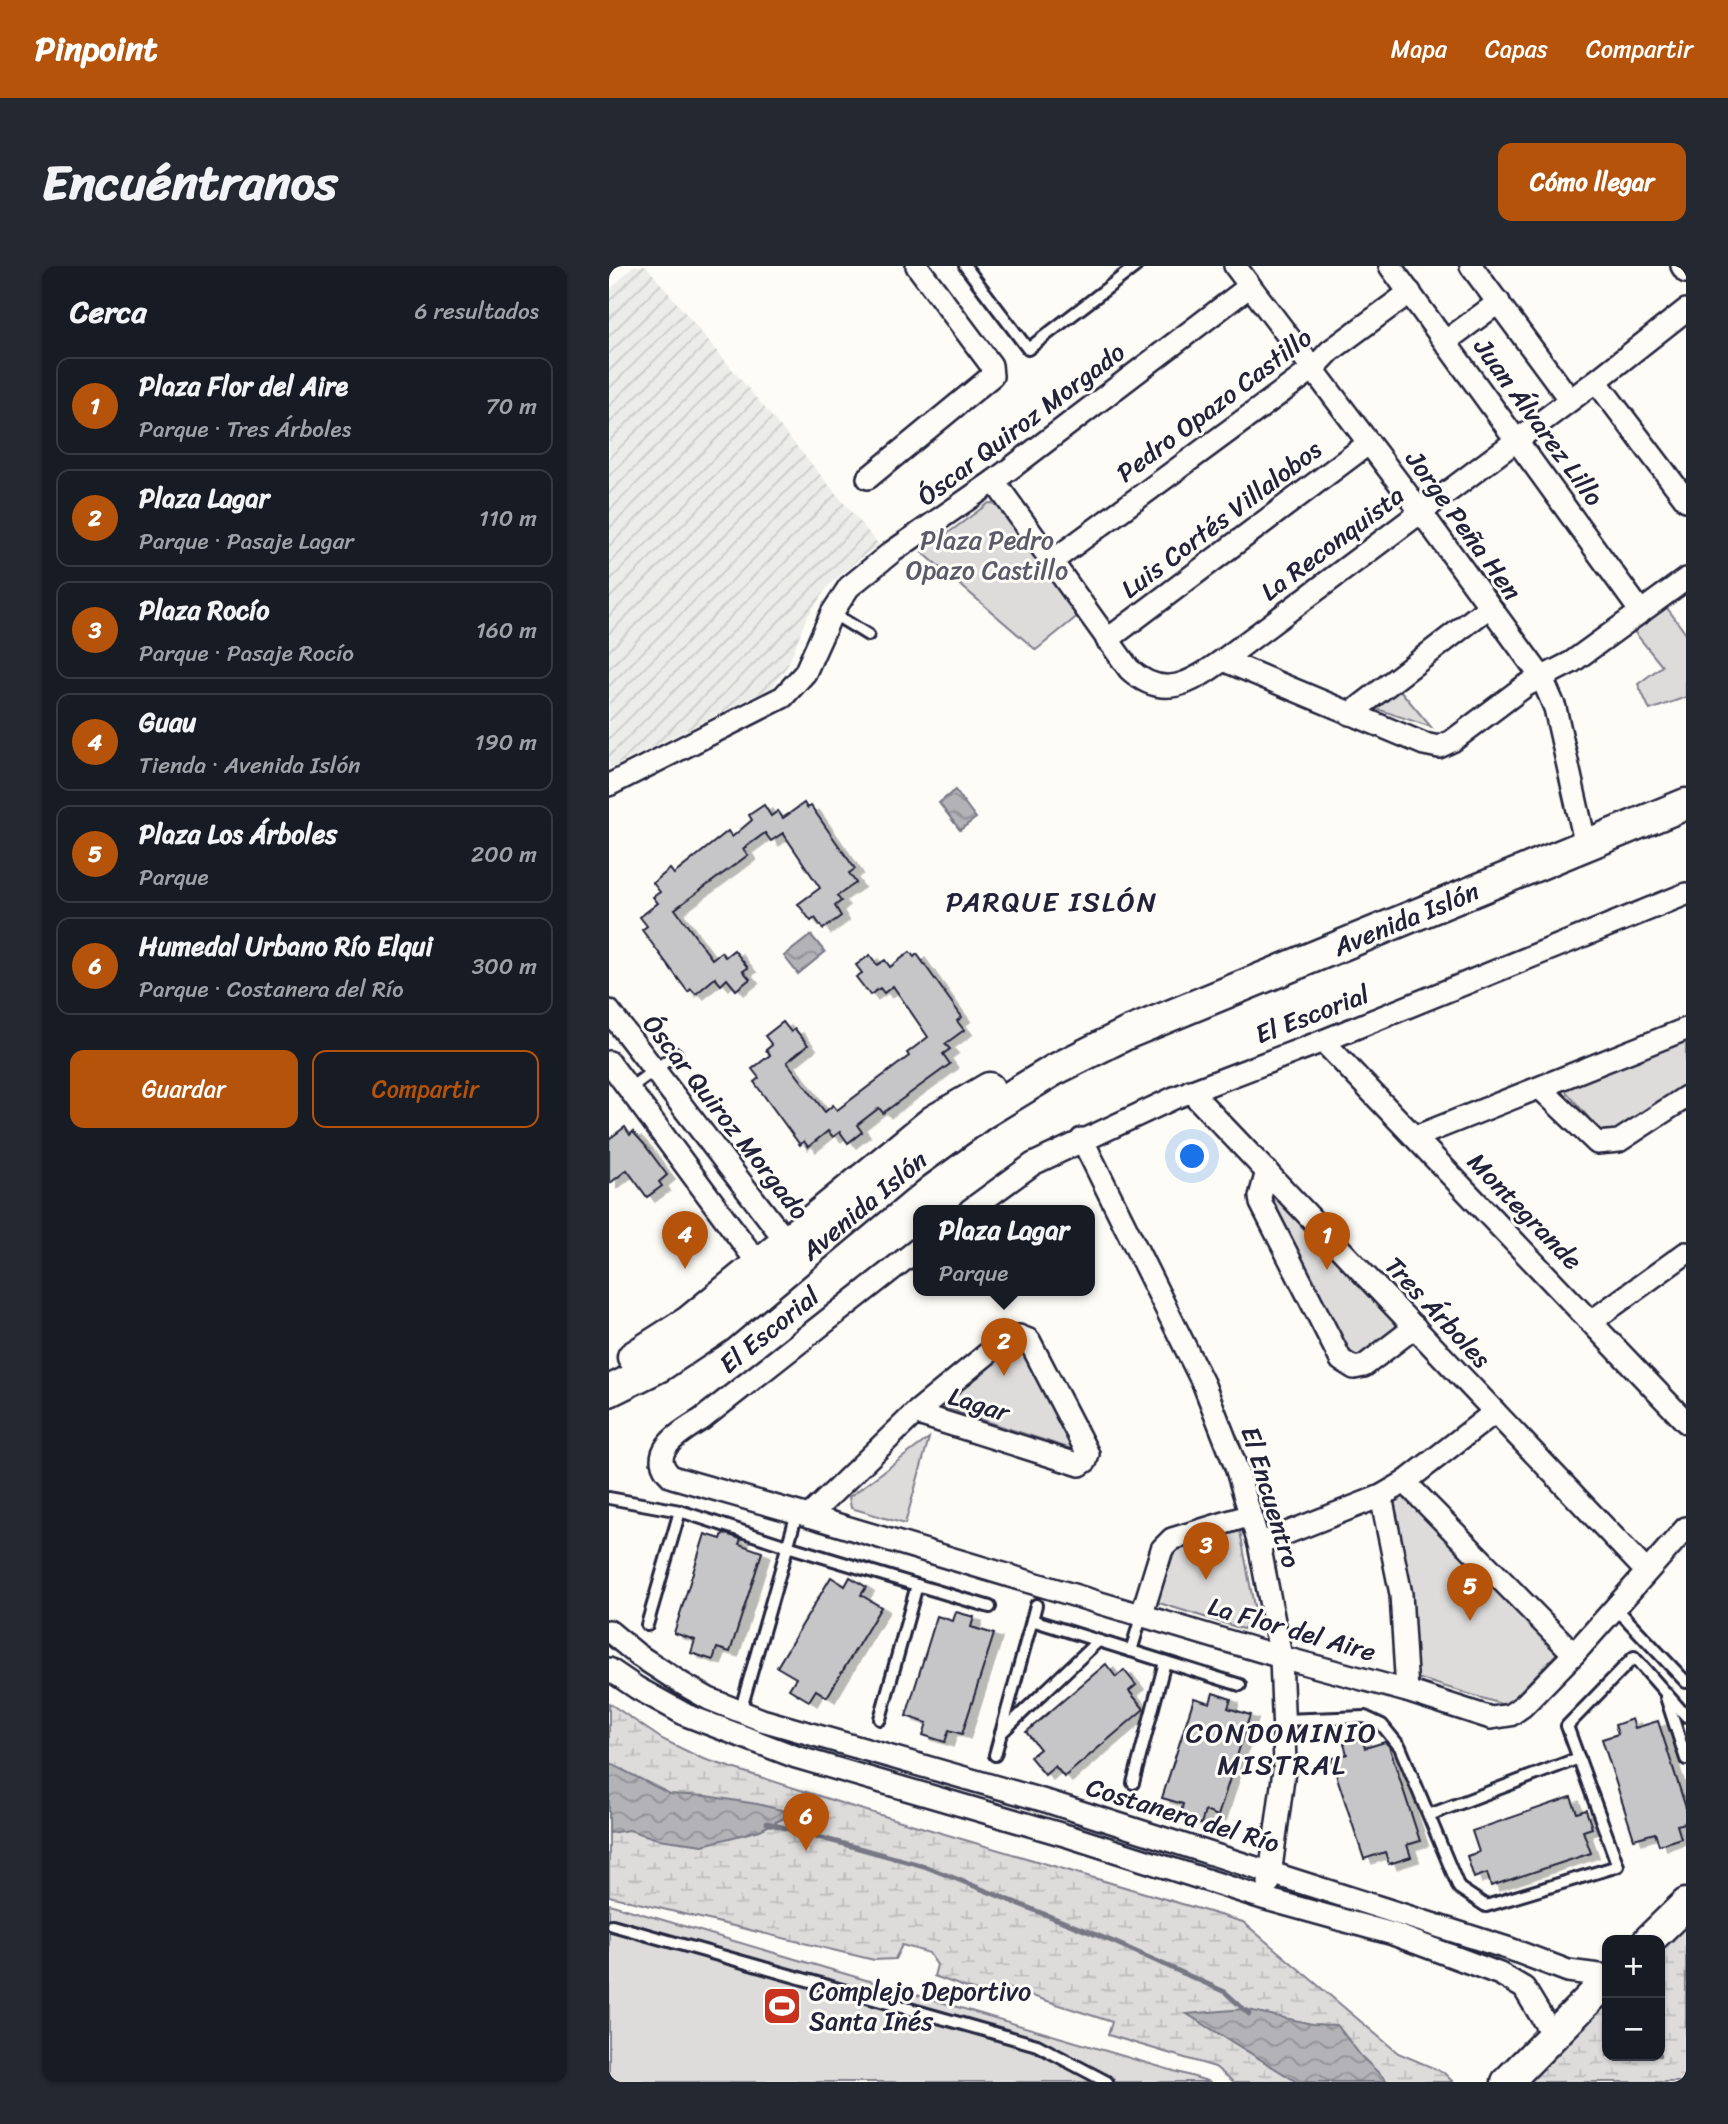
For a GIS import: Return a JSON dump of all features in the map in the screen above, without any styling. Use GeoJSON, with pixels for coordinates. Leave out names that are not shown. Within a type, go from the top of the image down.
{"type":"FeatureCollection","features":[{"type":"Feature","properties":{"kind":"main road","name":"Avenida Islón"},"geometry":{"type":"LineString","coordinates":[[609,1370],[639,1354],[765,1272],[793,1249],[982,1114],[1054,1070],[1129,1033],[1686,804]]}},
{"type":"Feature","properties":{"kind":"main road","name":"Avenida Islón"},"geometry":{"type":"LineString","coordinates":[[609,1391],[660,1366],[735,1314],[765,1272]]}},
{"type":"Feature","properties":{"kind":"main road"},"geometry":{"type":"LineString","coordinates":[[1654,1935],[1686,1904]]}},
{"type":"Feature","properties":{"kind":"main road"},"geometry":{"type":"LineString","coordinates":[[1507,2082],[1602,1984]]}},
{"type":"Feature","properties":{"kind":"street"},"geometry":{"type":"LineString","coordinates":[[868,478],[992,376],[991,365],[917,266]]}},
{"type":"Feature","properties":{"kind":"street","name":"Jorge Peña Hen"},"geometry":{"type":"LineString","coordinates":[[1235,266],[1421,512],[1542,678],[1556,708],[1586,846]]}},
{"type":"Feature","properties":{"kind":"street","name":"Juan Álvarez Lillo"},"geometry":{"type":"LineString","coordinates":[[1390,266],[1641,612]]}},
{"type":"Feature","properties":{"kind":"street"},"geometry":{"type":"LineString","coordinates":[[1471,266],[1570,400]]}},
{"type":"Feature","properties":{"kind":"street"},"geometry":{"type":"LineString","coordinates":[[1682,266],[1686,272]]}},
{"type":"Feature","properties":{"kind":"street","name":"Óscar Quiroz Morgado"},"geometry":{"type":"LineString","coordinates":[[609,785],[783,697],[799,682],[810,664],[832,613],[849,587],[892,552],[994,481],[1250,286]]}},
{"type":"Feature","properties":{"kind":"street","name":"Pedro Opazo Castillo"},"geometry":{"type":"LineString","coordinates":[[1051,562],[1313,369],[1330,351],[1410,292]]}},
{"type":"Feature","properties":{"kind":"street"},"geometry":{"type":"LineString","coordinates":[[1445,341],[1499,302]]}},
{"type":"Feature","properties":{"kind":"street","name":"La Reconquista"},"geometry":{"type":"LineString","coordinates":[[1107,640],[1137,677],[1156,685],[1174,686],[1199,676],[1597,380],[1686,310]]}},
{"type":"Feature","properties":{"kind":"street"},"geometry":{"type":"LineString","coordinates":[[1597,380],[1686,500]]}},
{"type":"Feature","properties":{"kind":"street","name":"Luis Cortés Villalobos"},"geometry":{"type":"LineString","coordinates":[[1107,640],[1369,443]]}},
{"type":"Feature","properties":{"kind":"street"},"geometry":{"type":"LineString","coordinates":[[994,481],[1107,640]]}},
{"type":"Feature","properties":{"kind":"street"},"geometry":{"type":"LineString","coordinates":[[1223,660],[1424,744],[1439,747],[1452,741],[1525,686],[1572,663],[1686,579]]}},
{"type":"Feature","properties":{"kind":"street"},"geometry":{"type":"LineString","coordinates":[[1350,714],[1489,607]]}},
{"type":"Feature","properties":{"kind":"street","name":"El Escorial"},"geometry":{"type":"LineString","coordinates":[[977,1205],[1033,1164],[1190,1091],[1323,1041],[1686,894]]}},
{"type":"Feature","properties":{"kind":"street","name":"Óscar Quiroz Morgado"},"geometry":{"type":"LineString","coordinates":[[609,1011],[793,1249]]}},
{"type":"Feature","properties":{"kind":"street"},"geometry":{"type":"LineString","coordinates":[[1415,1137],[1686,1029]]}},
{"type":"Feature","properties":{"kind":"street","name":"Montegrande"},"geometry":{"type":"LineString","coordinates":[[1323,1041],[1686,1422]]}},
{"type":"Feature","properties":{"kind":"street"},"geometry":{"type":"LineString","coordinates":[[609,1062],[765,1272]]}},
{"type":"Feature","properties":{"kind":"street"},"geometry":{"type":"LineString","coordinates":[[1540,1088],[1597,1143],[1619,1141],[1686,1097]]}},
{"type":"Feature","properties":{"kind":"street","name":"Tres Árboles"},"geometry":{"type":"LineString","coordinates":[[1190,1091],[1646,1572]]}},
{"type":"Feature","properties":{"kind":"street","name":"El Encuentro"},"geometry":{"type":"LineString","coordinates":[[1082,1139],[1204,1385],[1236,1467],[1259,1544],[1281,1657],[1285,1763],[1266,1899]]}},
{"type":"Feature","properties":{"kind":"street"},"geometry":{"type":"LineString","coordinates":[[1267,1171],[1261,1203],[1341,1360],[1354,1368],[1364,1366],[1415,1327]]}},
{"type":"Feature","properties":{"kind":"street"},"geometry":{"type":"LineString","coordinates":[[1592,1321],[1686,1252]]}},
{"type":"Feature","properties":{"kind":"street","name":"El Escorial"},"geometry":{"type":"LineString","coordinates":[[661,1459],[674,1437],[702,1419],[913,1253]]}},
{"type":"Feature","properties":{"kind":"street","name":"Lagar"},"geometry":{"type":"LineString","coordinates":[[803,1514],[915,1413],[1009,1336],[1029,1340],[1089,1454],[1086,1461],[1080,1465],[915,1413]]}},
{"type":"Feature","properties":{"kind":"street"},"geometry":{"type":"LineString","coordinates":[[1259,1544],[1381,1496],[1405,1482],[1495,1412]]}},
{"type":"Feature","properties":{"kind":"street","name":"La Flor del Aire"},"geometry":{"type":"LineString","coordinates":[[661,1459],[663,1469],[671,1478],[803,1514],[1491,1718],[1510,1715],[1523,1706],[1574,1654],[1621,1613],[1646,1572],[1686,1528]]}},
{"type":"Feature","properties":{"kind":"street"},"geometry":{"type":"LineString","coordinates":[[1405,1482],[1574,1654]]}},
{"type":"Feature","properties":{"kind":"street"},"geometry":{"type":"LineString","coordinates":[[1381,1496],[1401,1594],[1407,1691]]}},
{"type":"Feature","properties":{"kind":"street"},"geometry":{"type":"LineString","coordinates":[[1142,1614],[1162,1549],[1172,1539],[1251,1516]]}},
{"type":"Feature","properties":{"kind":"street","name":"Costanera del Río"},"geometry":{"type":"LineString","coordinates":[[609,1631],[681,1684],[740,1712],[1049,1802],[1271,1871],[1510,1949],[1568,1971],[1602,1978]]}},
{"type":"Feature","properties":{"kind":"street","name":"Costanera del Río"},"geometry":{"type":"LineString","coordinates":[[609,1669],[661,1703],[732,1734],[796,1757],[1071,1837],[1266,1899],[1393,1934],[1500,1974],[1524,1987],[1553,2036]]}},
{"type":"Feature","properties":{"kind":"street"},"geometry":{"type":"LineString","coordinates":[[732,1734],[740,1712]]}},
{"type":"Feature","properties":{"kind":"lane"},"geometry":{"type":"LineString","coordinates":[[965,266],[1028,349],[1136,266]]}},
{"type":"Feature","properties":{"kind":"lane"},"geometry":{"type":"LineString","coordinates":[[832,613],[868,635]]}},
{"type":"Feature","properties":{"kind":"lane"},"geometry":{"type":"LineString","coordinates":[[630,1088],[676,1054]]}},
{"type":"Feature","properties":{"kind":"lane"},"geometry":{"type":"LineString","coordinates":[[609,1498],[680,1511],[990,1607]]}},
{"type":"Feature","properties":{"kind":"lane"},"geometry":{"type":"LineString","coordinates":[[647,1625],[680,1511]]}},
{"type":"Feature","properties":{"kind":"lane"},"geometry":{"type":"LineString","coordinates":[[740,1712],[787,1546],[803,1514]]}},
{"type":"Feature","properties":{"kind":"lane"},"geometry":{"type":"LineString","coordinates":[[880,1718],[917,1585]]}},
{"type":"Feature","properties":{"kind":"lane"},"geometry":{"type":"LineString","coordinates":[[995,1755],[1036,1605]]}},
{"type":"Feature","properties":{"kind":"lane"},"geometry":{"type":"LineString","coordinates":[[1621,1613],[1686,1682]]}},
{"type":"Feature","properties":{"kind":"lane"},"geometry":{"type":"LineString","coordinates":[[1131,1651],[1142,1614]]}},
{"type":"Feature","properties":{"kind":"lane"},"geometry":{"type":"LineString","coordinates":[[1032,1620],[1240,1685]]}},
{"type":"Feature","properties":{"kind":"lane"},"geometry":{"type":"LineString","coordinates":[[1001,1733],[1098,1641]]}},
{"type":"Feature","properties":{"kind":"lane"},"geometry":{"type":"LineString","coordinates":[[1283,1720],[1365,1717],[1383,1725],[1400,1747],[1459,1888],[1486,1906],[1618,1866],[1567,1726],[1634,1657],[1686,1717]]}},
{"type":"Feature","properties":{"kind":"lane"},"geometry":{"type":"LineString","coordinates":[[1133,1783],[1165,1662]]}},
{"type":"Feature","properties":{"kind":"lane"},"geometry":{"type":"LineString","coordinates":[[1664,1691],[1686,1759]]}},
{"type":"Feature","properties":{"kind":"lane"},"geometry":{"type":"LineString","coordinates":[[1429,1815],[1579,1758]]}},
{"type":"Feature","properties":{"kind":"lane"},"geometry":{"type":"LineString","coordinates":[[612,1925],[1038,2045],[1107,2082]]}},
{"type":"Feature","properties":{"kind":"shaded area"},"geometry":{"type":"Polygon","coordinates":[[[633,266],[646,266],[879,545],[828,586],[806,619],[788,665],[772,687],[609,769],[609,291],[633,266]]]}},
{"type":"Feature","properties":{"kind":"green space","name":"Plaza Pedro Opazo Castillo"},"geometry":{"type":"Polygon","coordinates":[[[989,503],[1000,504],[1080,614],[1036,650],[922,552],[989,503]]]}},
{"type":"Feature","properties":{"kind":"green space"},"geometry":{"type":"Polygon","coordinates":[[[1665,605],[1686,634],[1686,697],[1650,710],[1638,684],[1662,666],[1632,629],[1665,605]]]}},
{"type":"Feature","properties":{"kind":"green space"},"geometry":{"type":"Polygon","coordinates":[[[1400,690],[1431,727],[1374,708],[1400,690]]]}},
{"type":"Feature","properties":{"kind":"green space"},"geometry":{"type":"Polygon","coordinates":[[[1686,1039],[1686,1087],[1605,1137],[1563,1088],[1686,1039]]]}},
{"type":"Feature","properties":{"kind":"green space"},"geometry":{"type":"Polygon","coordinates":[[[1273,1191],[1398,1323],[1399,1329],[1361,1358],[1349,1357],[1271,1203],[1273,1191]]]}},
{"type":"Feature","properties":{"kind":"green space"},"geometry":{"type":"Polygon","coordinates":[[[1007,1345],[1021,1347],[1073,1445],[1071,1449],[937,1405],[1007,1345]]]}},
{"type":"Feature","properties":{"kind":"green space"},"geometry":{"type":"Polygon","coordinates":[[[929,1438],[905,1524],[851,1508],[849,1497],[929,1438]]]}},
{"type":"Feature","properties":{"kind":"green space"},"geometry":{"type":"Polygon","coordinates":[[[1406,1495],[1560,1650],[1509,1703],[1501,1704],[1414,1677],[1392,1502],[1406,1495]]]}},
{"type":"Feature","properties":{"kind":"green space"},"geometry":{"type":"Polygon","coordinates":[[[1240,1531],[1256,1617],[1243,1629],[1156,1602],[1176,1549],[1240,1531]]]}},
{"type":"Feature","properties":{"kind":"green space"},"geometry":{"type":"Polygon","coordinates":[[[609,1703],[662,1739],[701,1758],[850,1806],[1243,1922],[1398,2053],[1443,2072],[1453,2082],[1234,2082],[1215,2067],[1108,2035],[1112,2022],[1007,1988],[1003,2001],[934,1976],[937,1965],[929,1953],[902,1945],[895,1959],[874,1960],[609,1896],[609,1703]]]}},
{"type":"Feature","properties":{"kind":"green space","name":"Complejo Deportivo Santa Inés"},"geometry":{"type":"Polygon","coordinates":[[[609,1904],[1211,2082],[609,2082],[609,1904]]]}},
{"type":"Feature","properties":{"kind":"green space"},"geometry":{"type":"Polygon","coordinates":[[[1686,1924],[1686,2082],[1526,2082],[1602,2003],[1602,2061],[1665,2061],[1665,1941],[1686,1924]]]}},
{"type":"Feature","properties":{"kind":"water"},"geometry":{"type":"Polygon","coordinates":[[[955,790],[976,818],[960,830],[939,803],[955,790]]]}},
{"type":"Feature","properties":{"kind":"water"},"geometry":{"type":"Polygon","coordinates":[[[811,935],[825,952],[798,974],[784,956],[811,935]]]}},
{"type":"Feature","properties":{"kind":"water"},"geometry":{"type":"Polygon","coordinates":[[[609,1763],[670,1794],[706,1796],[794,1813],[760,1830],[703,1845],[658,1839],[629,1830],[609,1833],[609,1763]]]}},
{"type":"Feature","properties":{"kind":"water"},"geometry":{"type":"Polygon","coordinates":[[[1244,2009],[1312,2024],[1337,2025],[1361,2056],[1388,2082],[1297,2082],[1187,2014],[1244,2009]]]}},
{"type":"Feature","properties":{"kind":"building"},"geometry":{"type":"Polygon","coordinates":[[[804,803],[807,808],[811,806],[855,869],[849,873],[856,883],[837,896],[841,901],[835,906],[841,916],[823,929],[815,918],[811,921],[798,904],[820,888],[783,833],[771,841],[765,833],[743,849],[748,855],[675,909],[712,959],[721,952],[725,957],[734,950],[748,968],[743,971],[750,979],[736,990],[727,979],[721,985],[715,978],[696,994],[691,989],[688,992],[642,930],[647,926],[640,917],[658,903],[653,897],[660,892],[653,883],[670,869],[674,874],[728,831],[732,837],[752,820],[749,815],[764,805],[771,816],[778,811],[783,818],[804,803]]]}},
{"type":"Feature","properties":{"kind":"building"},"geometry":{"type":"Polygon","coordinates":[[[910,952],[914,957],[917,954],[962,1017],[957,1021],[964,1030],[945,1044],[950,1049],[943,1054],[950,1064],[883,1113],[879,1108],[857,1125],[862,1132],[848,1143],[840,1132],[833,1137],[828,1131],[808,1147],[804,1141],[800,1145],[754,1082],[759,1078],[752,1069],[770,1055],[766,1050],[772,1045],[765,1036],[783,1022],[791,1032],[795,1029],[808,1045],[787,1062],[825,1112],[833,1105],[837,1110],[909,1056],[907,1053],[928,1037],[893,986],[884,993],[880,988],[870,995],[856,977],[862,973],[856,965],[870,955],[877,965],[885,960],[890,967],[910,952]]]}},
{"type":"Feature","properties":{"kind":"building"},"geometry":{"type":"Polygon","coordinates":[[[625,1127],[630,1135],[633,1132],[644,1144],[667,1175],[659,1182],[662,1186],[647,1197],[627,1170],[609,1184],[609,1139],[625,1127]]]}},
{"type":"Feature","properties":{"kind":"building"},"geometry":{"type":"Polygon","coordinates":[[[723,1533],[741,1539],[739,1544],[762,1552],[730,1652],[717,1648],[713,1660],[691,1653],[695,1640],[674,1633],[705,1534],[721,1539],[723,1533]]]}},
{"type":"Feature","properties":{"kind":"building"},"geometry":{"type":"Polygon","coordinates":[[[831,1577],[845,1586],[850,1577],[866,1587],[861,1595],[881,1607],[827,1697],[816,1690],[809,1701],[789,1689],[796,1678],[777,1667],[831,1577]]]}},
{"type":"Feature","properties":{"kind":"building"},"geometry":{"type":"Polygon","coordinates":[[[956,1612],[974,1617],[971,1627],[994,1634],[962,1734],[949,1730],[945,1742],[923,1735],[927,1723],[906,1716],[937,1616],[953,1621],[956,1612]]]}},
{"type":"Feature","properties":{"kind":"building"},"geometry":{"type":"Polygon","coordinates":[[[1106,1664],[1116,1677],[1124,1670],[1136,1685],[1129,1691],[1144,1709],[1064,1777],[1055,1766],[1045,1775],[1030,1757],[1040,1749],[1026,1732],[1106,1664]]]}},
{"type":"Feature","properties":{"kind":"building"},"geometry":{"type":"Polygon","coordinates":[[[1213,1693],[1231,1699],[1228,1708],[1250,1715],[1218,1816],[1205,1811],[1201,1824],[1180,1817],[1183,1804],[1162,1798],[1194,1698],[1210,1703],[1213,1693]]]}},
{"type":"Feature","properties":{"kind":"building"},"geometry":{"type":"Polygon","coordinates":[[[1632,1719],[1635,1728],[1658,1721],[1686,1808],[1686,1823],[1677,1825],[1681,1838],[1659,1845],[1655,1833],[1634,1839],[1602,1739],[1618,1734],[1615,1725],[1632,1719]]]}},
{"type":"Feature","properties":{"kind":"building"},"geometry":{"type":"Polygon","coordinates":[[[1362,1739],[1365,1748],[1385,1742],[1389,1746],[1420,1841],[1407,1845],[1411,1857],[1389,1864],[1385,1852],[1364,1859],[1331,1759],[1347,1754],[1344,1744],[1362,1739]]]}},
{"type":"Feature","properties":{"kind":"building"},"geometry":{"type":"Polygon","coordinates":[[[1571,1797],[1577,1813],[1586,1810],[1592,1828],[1583,1831],[1591,1853],[1491,1886],[1487,1873],[1474,1878],[1467,1856],[1479,1852],[1472,1831],[1571,1797]]]}},
{"type":"Feature","properties":{"kind":"waterway"},"geometry":{"type":"LineString","coordinates":[[767,1823],[924,1866],[1114,1942],[1225,1992],[1249,2014]]}},
{"type":"Feature","properties":{"kind":"place","name":"Guau"},"geometry":{"type":"Point","coordinates":[685,1269]}},
{"type":"Feature","properties":{"kind":"place","name":"Plaza Flor del Aire"},"geometry":{"type":"Point","coordinates":[1327,1270]}},
{"type":"Feature","properties":{"kind":"place","name":"Plaza Lagar"},"geometry":{"type":"Point","coordinates":[1004,1376]}},
{"type":"Feature","properties":{"kind":"place","name":"Plaza Rocío"},"geometry":{"type":"Point","coordinates":[1206,1580]}},
{"type":"Feature","properties":{"kind":"place","name":"Plaza Los Árboles"},"geometry":{"type":"Point","coordinates":[1470,1621]}},
{"type":"Feature","properties":{"kind":"place","name":"Humedal Urbano Río Elqui"},"geometry":{"type":"Point","coordinates":[806,1851]}},
{"type":"Feature","properties":{"kind":"place","name":"Complejo Deportivo Santa Inés"},"geometry":{"type":"Point","coordinates":[782,2006]}},
{"type":"Feature","properties":{"kind":"district","name":"PARQUE ISLÓN"},"geometry":{"type":"Point","coordinates":[1052,901]}},
{"type":"Feature","properties":{"kind":"district","name":"CONDOMINIO MISTRAL"},"geometry":{"type":"Point","coordinates":[1282,1748]}}]}
